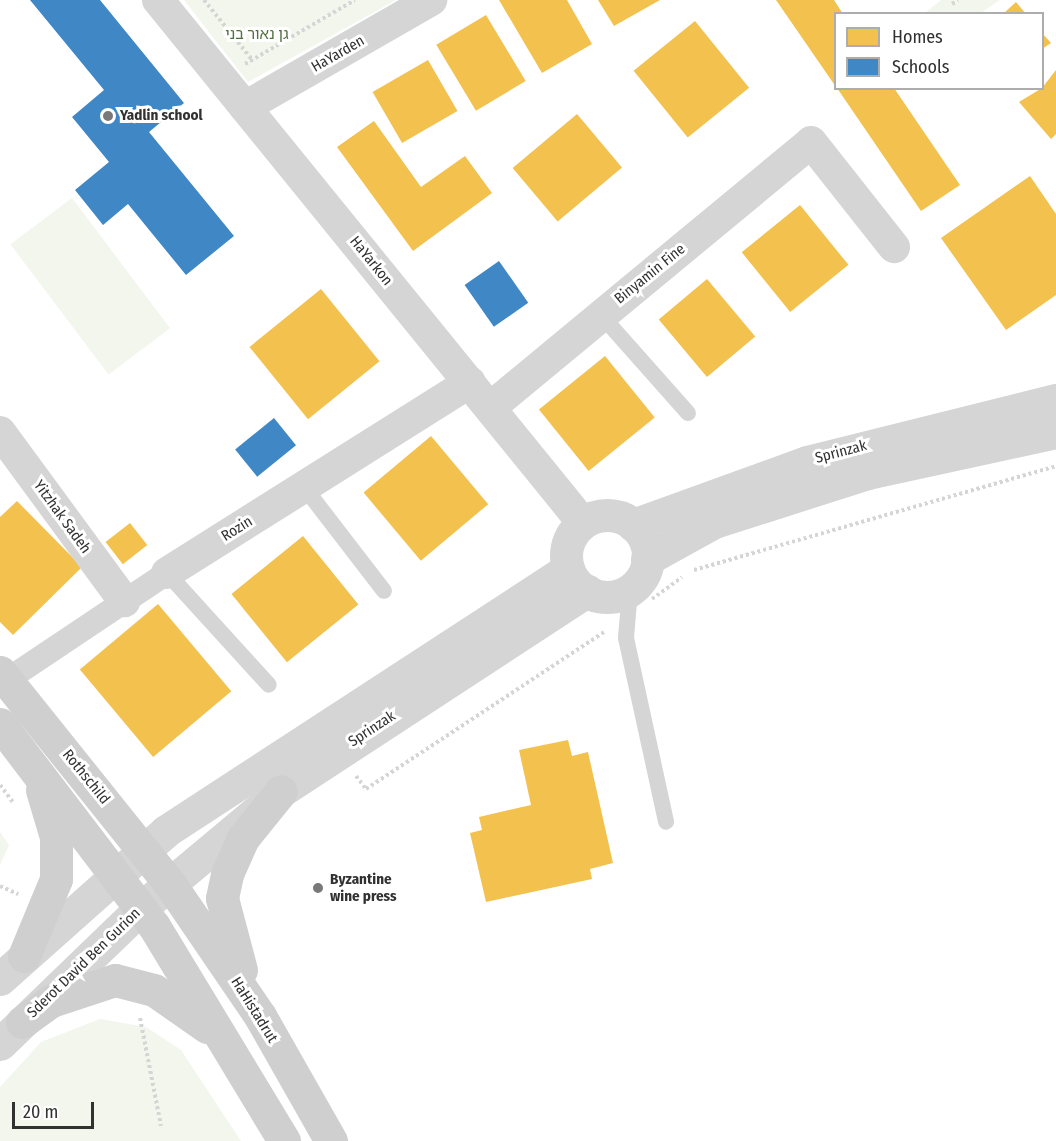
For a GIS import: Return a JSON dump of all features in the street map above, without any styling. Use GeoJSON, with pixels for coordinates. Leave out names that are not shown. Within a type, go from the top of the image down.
{"type":"FeatureCollection","features":[{"type":"Feature","properties":{"kind":"main road","name":"Rothschild"},"geometry":{"type":"LineString","coordinates":[[3,676],[170,884]]}},
{"type":"Feature","properties":{"kind":"main road"},"geometry":{"type":"LineString","coordinates":[[10,736],[141,908],[284,1141]]}},
{"type":"Feature","properties":{"kind":"main road"},"geometry":{"type":"LineString","coordinates":[[10,736],[48,807],[57,859],[50,903],[24,956]]}},
{"type":"Feature","properties":{"kind":"main road"},"geometry":{"type":"LineString","coordinates":[[260,1017],[222,898],[233,855],[280,791]]}},
{"type":"Feature","properties":{"kind":"main road","name":"HaHistadrut"},"geometry":{"type":"LineString","coordinates":[[170,884],[260,1017],[331,1141]]}},
{"type":"Feature","properties":{"kind":"main road"},"geometry":{"type":"LineString","coordinates":[[11,1033],[51,1001],[95,984],[135,984],[189,1012],[233,1056]]}},
{"type":"Feature","properties":{"kind":"street","name":"HaYarkon"},"geometry":{"type":"LineString","coordinates":[[158,0],[583,523]]}},
{"type":"Feature","properties":{"kind":"street","name":"HaYarden"},"geometry":{"type":"LineString","coordinates":[[245,107],[431,0]]}},
{"type":"Feature","properties":{"kind":"street","name":"Binyamin Fine"},"geometry":{"type":"LineString","coordinates":[[491,407],[811,142],[894,248]]}},
{"type":"Feature","properties":{"kind":"street","name":"Rozin"},"geometry":{"type":"LineString","coordinates":[[3,676],[470,382]]}},
{"type":"Feature","properties":{"kind":"street","name":"Sprinzak"},"geometry":{"type":"LineString","coordinates":[[633,525],[807,462],[1056,400]]}},
{"type":"Feature","properties":{"kind":"street","name":"Yitzhak Sadeh"},"geometry":{"type":"LineString","coordinates":[[0,432],[124,601]]}},
{"type":"Feature","properties":{"kind":"street","name":"Sprinzak"},"geometry":{"type":"LineString","coordinates":[[647,559],[714,522],[868,473],[1056,432]]}},
{"type":"Feature","properties":{"kind":"street"},"geometry":{"type":"LineString","coordinates":[[612,515],[633,525],[645,540],[647,559],[630,603],[604,597],[578,580],[569,539],[583,523],[612,515]]}},
{"type":"Feature","properties":{"kind":"street","name":"Sprinzak"},"geometry":{"type":"LineString","coordinates":[[170,884],[280,791],[578,580]]}},
{"type":"Feature","properties":{"kind":"street","name":"Sprinzak"},"geometry":{"type":"LineString","coordinates":[[144,850],[248,776],[578,580]]}},
{"type":"Feature","properties":{"kind":"street"},"geometry":{"type":"LineString","coordinates":[[0,979],[144,850]]}},
{"type":"Feature","properties":{"kind":"street","name":"Sderot David Ben Gurion"},"geometry":{"type":"LineString","coordinates":[[11,1033],[141,908],[170,884]]}},
{"type":"Feature","properties":{"kind":"lane"},"geometry":{"type":"LineString","coordinates":[[601,315],[688,413]]}},
{"type":"Feature","properties":{"kind":"lane"},"geometry":{"type":"LineString","coordinates":[[304,487],[384,591]]}},
{"type":"Feature","properties":{"kind":"lane"},"geometry":{"type":"LineString","coordinates":[[167,573],[269,685]]}},
{"type":"Feature","properties":{"kind":"lane"},"geometry":{"type":"LineString","coordinates":[[630,603],[626,638],[666,822]]}},
{"type":"Feature","properties":{"kind":"path"},"geometry":{"type":"LineString","coordinates":[[204,0],[276,90]]}},
{"type":"Feature","properties":{"kind":"path"},"geometry":{"type":"LineString","coordinates":[[952,4],[958,0]]}},
{"type":"Feature","properties":{"kind":"path"},"geometry":{"type":"LineString","coordinates":[[221,78],[352,1]]}},
{"type":"Feature","properties":{"kind":"path"},"geometry":{"type":"LineString","coordinates":[[337,752],[366,789],[630,603],[691,571],[1056,466]]}},
{"type":"Feature","properties":{"kind":"path"},"geometry":{"type":"LineString","coordinates":[[135,984],[161,1126]]}},
{"type":"Feature","properties":{"kind":"green space","name":"גן נאור בני"},"geometry":{"type":"Polygon","coordinates":[[[184,0],[396,0],[248,82],[184,0]]]}},
{"type":"Feature","properties":{"kind":"green space"},"geometry":{"type":"Polygon","coordinates":[[[941,0],[1000,0],[982,12],[926,12],[941,0]]]}},
{"type":"Feature","properties":{"kind":"green space"},"geometry":{"type":"Polygon","coordinates":[[[72,198],[170,328],[109,375],[11,244],[72,198]]]}},
{"type":"Feature","properties":{"kind":"green space"},"geometry":{"type":"Polygon","coordinates":[[[0,832],[9,845],[0,865],[0,832]]]}},
{"type":"Feature","properties":{"kind":"green space"},"geometry":{"type":"Polygon","coordinates":[[[100,1019],[146,1027],[181,1050],[241,1141],[0,1141],[0,1087],[41,1042],[100,1019]]]}},
{"type":"Feature","properties":{"kind":"building: Homes"},"geometry":{"type":"Polygon","coordinates":[[[499,0],[567,0],[592,44],[542,73],[499,0]]]}},
{"type":"Feature","properties":{"kind":"building: Homes"},"geometry":{"type":"Polygon","coordinates":[[[598,0],[660,0],[614,26],[598,0]]]}},
{"type":"Feature","properties":{"kind":"building: Homes"},"geometry":{"type":"Polygon","coordinates":[[[776,0],[834,0],[842,12],[834,12],[834,84],[776,0]]]}},
{"type":"Feature","properties":{"kind":"building: Homes"},"geometry":{"type":"Polygon","coordinates":[[[1016,2],[1024,12],[1005,12],[1016,2]]]}},
{"type":"Feature","properties":{"kind":"building: Homes"},"geometry":{"type":"Polygon","coordinates":[[[486,15],[526,81],[476,111],[436,45],[486,15]]]}},
{"type":"Feature","properties":{"kind":"building: Homes"},"geometry":{"type":"Polygon","coordinates":[[[695,21],[749,88],[688,138],[634,71],[695,21]]]}},
{"type":"Feature","properties":{"kind":"building: Homes"},"geometry":{"type":"Polygon","coordinates":[[[1044,35],[1051,43],[1044,48],[1044,35]]]}},
{"type":"Feature","properties":{"kind":"building: Homes"},"geometry":{"type":"Polygon","coordinates":[[[428,60],[458,111],[402,143],[373,92],[428,60]]]}},
{"type":"Feature","properties":{"kind":"building: Homes"},"geometry":{"type":"Polygon","coordinates":[[[1056,70],[1056,134],[1051,139],[1019,102],[1039,90],[1044,90],[1044,85],[1056,70]]]}},
{"type":"Feature","properties":{"kind":"building: Homes"},"geometry":{"type":"Polygon","coordinates":[[[838,90],[895,90],[960,185],[921,211],[838,90]]]}},
{"type":"Feature","properties":{"kind":"building: Homes"},"geometry":{"type":"Polygon","coordinates":[[[577,114],[622,168],[558,222],[513,168],[577,114]]]}},
{"type":"Feature","properties":{"kind":"building: Homes"},"geometry":{"type":"Polygon","coordinates":[[[374,121],[421,187],[465,156],[492,193],[413,251],[337,147],[374,121]]]}},
{"type":"Feature","properties":{"kind":"building: Homes"},"geometry":{"type":"Polygon","coordinates":[[[1030,176],[1056,214],[1056,295],[1006,330],[941,238],[1030,176]]]}},
{"type":"Feature","properties":{"kind":"building: Homes"},"geometry":{"type":"Polygon","coordinates":[[[800,205],[848,265],[790,312],[742,252],[800,205]]]}},
{"type":"Feature","properties":{"kind":"building: Homes"},"geometry":{"type":"Polygon","coordinates":[[[707,279],[755,336],[707,377],[659,319],[707,279]]]}},
{"type":"Feature","properties":{"kind":"building: Homes"},"geometry":{"type":"Polygon","coordinates":[[[321,289],[380,361],[308,419],[250,347],[321,289]]]}},
{"type":"Feature","properties":{"kind":"building: Homes"},"geometry":{"type":"Polygon","coordinates":[[[605,356],[655,417],[589,471],[539,409],[605,356]]]}},
{"type":"Feature","properties":{"kind":"building: Homes"},"geometry":{"type":"Polygon","coordinates":[[[431,436],[488,504],[421,561],[364,493],[431,436]]]}},
{"type":"Feature","properties":{"kind":"building: Homes"},"geometry":{"type":"Polygon","coordinates":[[[17,501],[82,567],[13,635],[0,622],[0,517],[17,501]]]}},
{"type":"Feature","properties":{"kind":"building: Homes"},"geometry":{"type":"Polygon","coordinates":[[[130,523],[147,545],[123,564],[106,542],[130,523]]]}},
{"type":"Feature","properties":{"kind":"building: Homes"},"geometry":{"type":"Polygon","coordinates":[[[303,536],[358,604],[287,662],[232,594],[303,536]]]}},
{"type":"Feature","properties":{"kind":"building: Homes"},"geometry":{"type":"Polygon","coordinates":[[[158,604],[231,691],[153,757],[80,670],[158,604]]]}},
{"type":"Feature","properties":{"kind":"building: Homes"},"geometry":{"type":"Polygon","coordinates":[[[568,740],[572,756],[588,752],[613,863],[590,869],[592,879],[486,902],[470,833],[482,830],[479,817],[531,805],[519,750],[568,740]]]}},
{"type":"Feature","properties":{"kind":"building: Schools"},"geometry":{"type":"Polygon","coordinates":[[[30,0],[100,0],[184,103],[149,132],[234,236],[186,275],[128,204],[103,225],[75,190],[109,162],[72,117],[104,90],[30,0]]]}},
{"type":"Feature","properties":{"kind":"building: Schools"},"geometry":{"type":"Polygon","coordinates":[[[499,261],[528,303],[494,327],[465,285],[499,261]]]}},
{"type":"Feature","properties":{"kind":"building: Schools"},"geometry":{"type":"Polygon","coordinates":[[[274,418],[296,445],[257,477],[235,449],[274,418]]]}},
{"type":"Feature","properties":{"kind":"place","name":"Yadlin school"},"geometry":{"type":"Point","coordinates":[108,116]}},
{"type":"Feature","properties":{"kind":"place","name":"Byzantine wine press"},"geometry":{"type":"Point","coordinates":[318,888]}}]}
